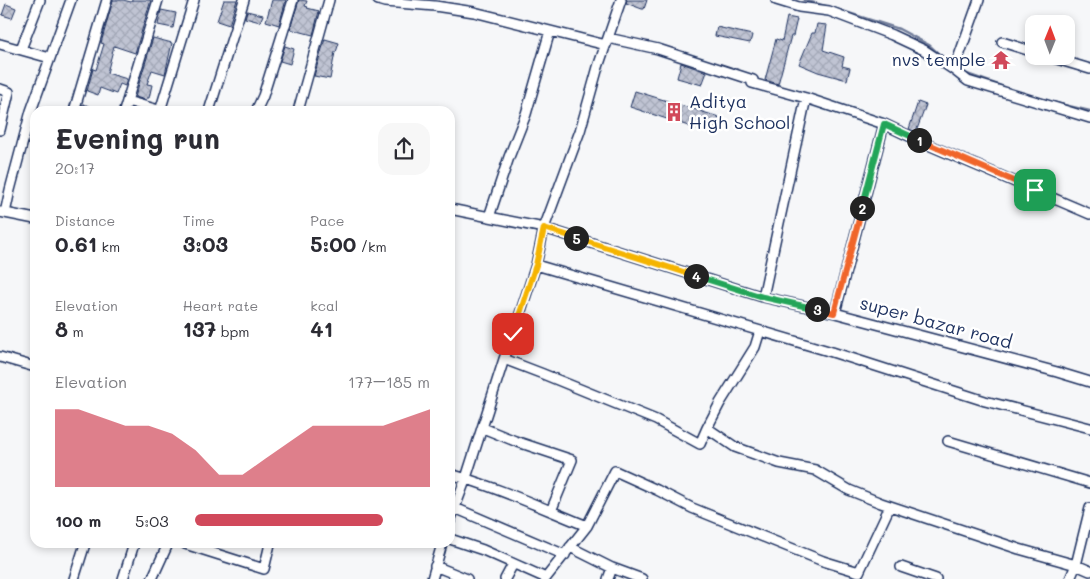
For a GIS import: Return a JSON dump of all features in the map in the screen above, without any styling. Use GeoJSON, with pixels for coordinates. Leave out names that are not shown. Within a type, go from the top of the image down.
{"type":"FeatureCollection","features":[{"type":"Feature","properties":{"kind":"street"},"geometry":{"type":"LineString","coordinates":[[20,49],[40,0]]}},
{"type":"Feature","properties":{"kind":"street"},"geometry":{"type":"LineString","coordinates":[[33,106],[71,0]]}},
{"type":"Feature","properties":{"kind":"street"},"geometry":{"type":"LineString","coordinates":[[75,106],[107,0]]}},
{"type":"Feature","properties":{"kind":"street"},"geometry":{"type":"LineString","coordinates":[[126,106],[158,0]]}},
{"type":"Feature","properties":{"kind":"street"},"geometry":{"type":"LineString","coordinates":[[162,106],[194,0]]}},
{"type":"Feature","properties":{"kind":"street"},"geometry":{"type":"LineString","coordinates":[[211,106],[244,0]]}},
{"type":"Feature","properties":{"kind":"street"},"geometry":{"type":"LineString","coordinates":[[258,106],[293,0]]}},
{"type":"Feature","properties":{"kind":"street"},"geometry":{"type":"LineString","coordinates":[[299,106],[329,0]]}},
{"type":"Feature","properties":{"kind":"street"},"geometry":{"type":"LineString","coordinates":[[378,0],[474,12],[550,31],[658,49],[753,80],[752,83],[806,98],[884,124],[1090,214]]}},
{"type":"Feature","properties":{"kind":"street"},"geometry":{"type":"LineString","coordinates":[[621,0],[598,67],[580,130],[544,228],[536,265],[455,508],[642,579]]}},
{"type":"Feature","properties":{"kind":"street"},"geometry":{"type":"LineString","coordinates":[[776,0],[799,7],[829,11],[892,35],[924,50],[968,81],[1090,118]]}},
{"type":"Feature","properties":{"kind":"street"},"geometry":{"type":"LineString","coordinates":[[954,70],[979,0]]}},
{"type":"Feature","properties":{"kind":"street"},"geometry":{"type":"LineString","coordinates":[[490,217],[509,157],[526,114],[550,31]]}},
{"type":"Feature","properties":{"kind":"street"},"geometry":{"type":"LineString","coordinates":[[1002,42],[1025,49]]}},
{"type":"Feature","properties":{"kind":"street"},"geometry":{"type":"LineString","coordinates":[[0,44],[50,58]]}},
{"type":"Feature","properties":{"kind":"street"},"geometry":{"type":"LineString","coordinates":[[1075,64],[1090,69]]}},
{"type":"Feature","properties":{"kind":"street"},"geometry":{"type":"LineString","coordinates":[[0,89],[9,92],[0,130]]}},
{"type":"Feature","properties":{"kind":"street"},"geometry":{"type":"LineString","coordinates":[[763,297],[806,98]]}},
{"type":"Feature","properties":{"kind":"street"},"geometry":{"type":"LineString","coordinates":[[127,101],[144,106]]}},
{"type":"Feature","properties":{"kind":"street"},"geometry":{"type":"LineString","coordinates":[[30,116],[3,212],[30,218]]}},
{"type":"Feature","properties":{"kind":"street"},"geometry":{"type":"LineString","coordinates":[[834,313],[884,124]]}},
{"type":"Feature","properties":{"kind":"street","name":"super bazar road"},"geometry":{"type":"LineString","coordinates":[[455,210],[544,228],[763,297],[938,340],[1090,382]]}},
{"type":"Feature","properties":{"kind":"street"},"geometry":{"type":"LineString","coordinates":[[536,265],[832,352],[985,401],[1090,428]]}},
{"type":"Feature","properties":{"kind":"street"},"geometry":{"type":"LineString","coordinates":[[504,359],[656,420],[700,444],[720,402],[755,347],[760,331]]}},
{"type":"Feature","properties":{"kind":"street"},"geometry":{"type":"LineString","coordinates":[[0,357],[30,366]]}},
{"type":"Feature","properties":{"kind":"street"},"geometry":{"type":"LineString","coordinates":[[483,428],[572,460],[551,512]]}},
{"type":"Feature","properties":{"kind":"street"},"geometry":{"type":"LineString","coordinates":[[707,428],[735,447],[779,463],[815,470],[849,490],[890,506],[1019,549],[1090,570]]}},
{"type":"Feature","properties":{"kind":"street"},"geometry":{"type":"LineString","coordinates":[[948,441],[1090,483]]}},
{"type":"Feature","properties":{"kind":"street"},"geometry":{"type":"LineString","coordinates":[[455,540],[483,550],[546,579],[587,526],[614,472],[657,490],[692,508],[857,576],[890,506]]}},
{"type":"Feature","properties":{"kind":"street"},"geometry":{"type":"LineString","coordinates":[[455,475],[587,526]]}},
{"type":"Feature","properties":{"kind":"street"},"geometry":{"type":"LineString","coordinates":[[1070,579],[1076,565],[1090,508]]}},
{"type":"Feature","properties":{"kind":"street"},"geometry":{"type":"LineString","coordinates":[[74,579],[84,548]]}},
{"type":"Feature","properties":{"kind":"street"},"geometry":{"type":"LineString","coordinates":[[123,579],[133,548]]}},
{"type":"Feature","properties":{"kind":"street"},"geometry":{"type":"LineString","coordinates":[[152,579],[166,548]]}},
{"type":"Feature","properties":{"kind":"street"},"geometry":{"type":"LineString","coordinates":[[197,548],[264,570],[269,548]]}},
{"type":"Feature","properties":{"kind":"street"},"geometry":{"type":"LineString","coordinates":[[432,579],[441,548]]}},
{"type":"Feature","properties":{"kind":"street"},"geometry":{"type":"LineString","coordinates":[[506,579],[513,564]]}},
{"type":"Feature","properties":{"kind":"street"},"geometry":{"type":"LineString","coordinates":[[435,566],[467,579]]}},
{"type":"Feature","properties":{"kind":"street"},"geometry":{"type":"LineString","coordinates":[[900,567],[936,579]]}},
{"type":"Feature","properties":{"kind":"street"},"geometry":{"type":"LineString","coordinates":[[608,579],[612,568]]}},
{"type":"Feature","properties":{"kind":"building"},"geometry":{"type":"Polygon","coordinates":[[[113,0],[131,2],[132,0],[151,0],[135,53],[114,46],[107,73],[127,79],[125,86],[120,84],[116,94],[100,88],[98,95],[87,91],[93,69],[96,70],[104,44],[101,43],[113,0]]]}},
{"type":"Feature","properties":{"kind":"building"},"geometry":{"type":"Polygon","coordinates":[[[224,0],[237,0],[229,25],[217,21],[224,0]]]}},
{"type":"Feature","properties":{"kind":"building"},"geometry":{"type":"Polygon","coordinates":[[[272,0],[286,0],[279,25],[266,21],[272,0]]]}},
{"type":"Feature","properties":{"kind":"building"},"geometry":{"type":"Polygon","coordinates":[[[299,0],[307,1],[305,6],[307,8],[319,11],[313,35],[290,29],[299,0]]]}},
{"type":"Feature","properties":{"kind":"building"},"geometry":{"type":"Polygon","coordinates":[[[627,0],[647,0],[644,9],[642,9],[626,3],[627,0]]]}},
{"type":"Feature","properties":{"kind":"building"},"geometry":{"type":"Polygon","coordinates":[[[6,4],[16,8],[12,18],[2,15],[6,4]]]}},
{"type":"Feature","properties":{"kind":"building"},"geometry":{"type":"Polygon","coordinates":[[[161,10],[176,13],[173,28],[158,25],[161,10]]]}},
{"type":"Feature","properties":{"kind":"building"},"geometry":{"type":"Polygon","coordinates":[[[247,11],[263,15],[260,22],[245,18],[247,11]]]}},
{"type":"Feature","properties":{"kind":"building"},"geometry":{"type":"Polygon","coordinates":[[[787,17],[797,19],[778,84],[765,80],[776,39],[782,41],[787,17]]]}},
{"type":"Feature","properties":{"kind":"building"},"geometry":{"type":"Polygon","coordinates":[[[817,24],[827,25],[823,50],[844,57],[842,66],[850,68],[847,80],[818,72],[799,64],[812,33],[815,33],[817,24]]]}},
{"type":"Feature","properties":{"kind":"building"},"geometry":{"type":"Polygon","coordinates":[[[717,27],[752,35],[750,43],[715,36],[717,27]]]}},
{"type":"Feature","properties":{"kind":"building"},"geometry":{"type":"Polygon","coordinates":[[[153,38],[172,43],[165,74],[152,70],[147,84],[152,85],[149,98],[146,100],[135,97],[153,38]]]}},
{"type":"Feature","properties":{"kind":"building"},"geometry":{"type":"Polygon","coordinates":[[[325,39],[339,43],[335,52],[330,79],[314,76],[325,39]]]}},
{"type":"Feature","properties":{"kind":"building"},"geometry":{"type":"Polygon","coordinates":[[[285,46],[294,49],[290,64],[280,61],[285,46]]]}},
{"type":"Feature","properties":{"kind":"building"},"geometry":{"type":"Polygon","coordinates":[[[681,63],[707,72],[702,85],[677,78],[681,63]]]}},
{"type":"Feature","properties":{"kind":"building","name":"Aditya High School"},"geometry":{"type":"Polygon","coordinates":[[[635,91],[719,117],[713,134],[630,107],[635,91]]]}},
{"type":"Feature","properties":{"kind":"building"},"geometry":{"type":"Polygon","coordinates":[[[918,102],[926,105],[916,132],[909,129],[918,102]]]}},
{"type":"Feature","properties":{"kind":"waterway"},"geometry":{"type":"LineString","coordinates":[[804,0],[829,7]]}},
{"type":"Feature","properties":{"kind":"waterway"},"geometry":{"type":"LineString","coordinates":[[836,9],[899,29],[929,45],[942,57]]}},
{"type":"Feature","properties":{"kind":"waterway"},"geometry":{"type":"LineString","coordinates":[[964,73],[1004,87]]}},
{"type":"Feature","properties":{"kind":"waterway"},"geometry":{"type":"LineString","coordinates":[[1047,101],[1090,111]]}},
{"type":"Feature","properties":{"kind":"place","name":"nvs temple"},"geometry":{"type":"Point","coordinates":[1001,60]}},
{"type":"Feature","properties":{"kind":"place","name":"Aditya High School"},"geometry":{"type":"Point","coordinates":[674,112]}},
{"type":"Feature","properties":{"kind":"route"},"geometry":{"type":"LineString","coordinates":[[513,334],[536,265],[544,228],[763,297],[834,313],[884,124],[1035,190]]}}]}
